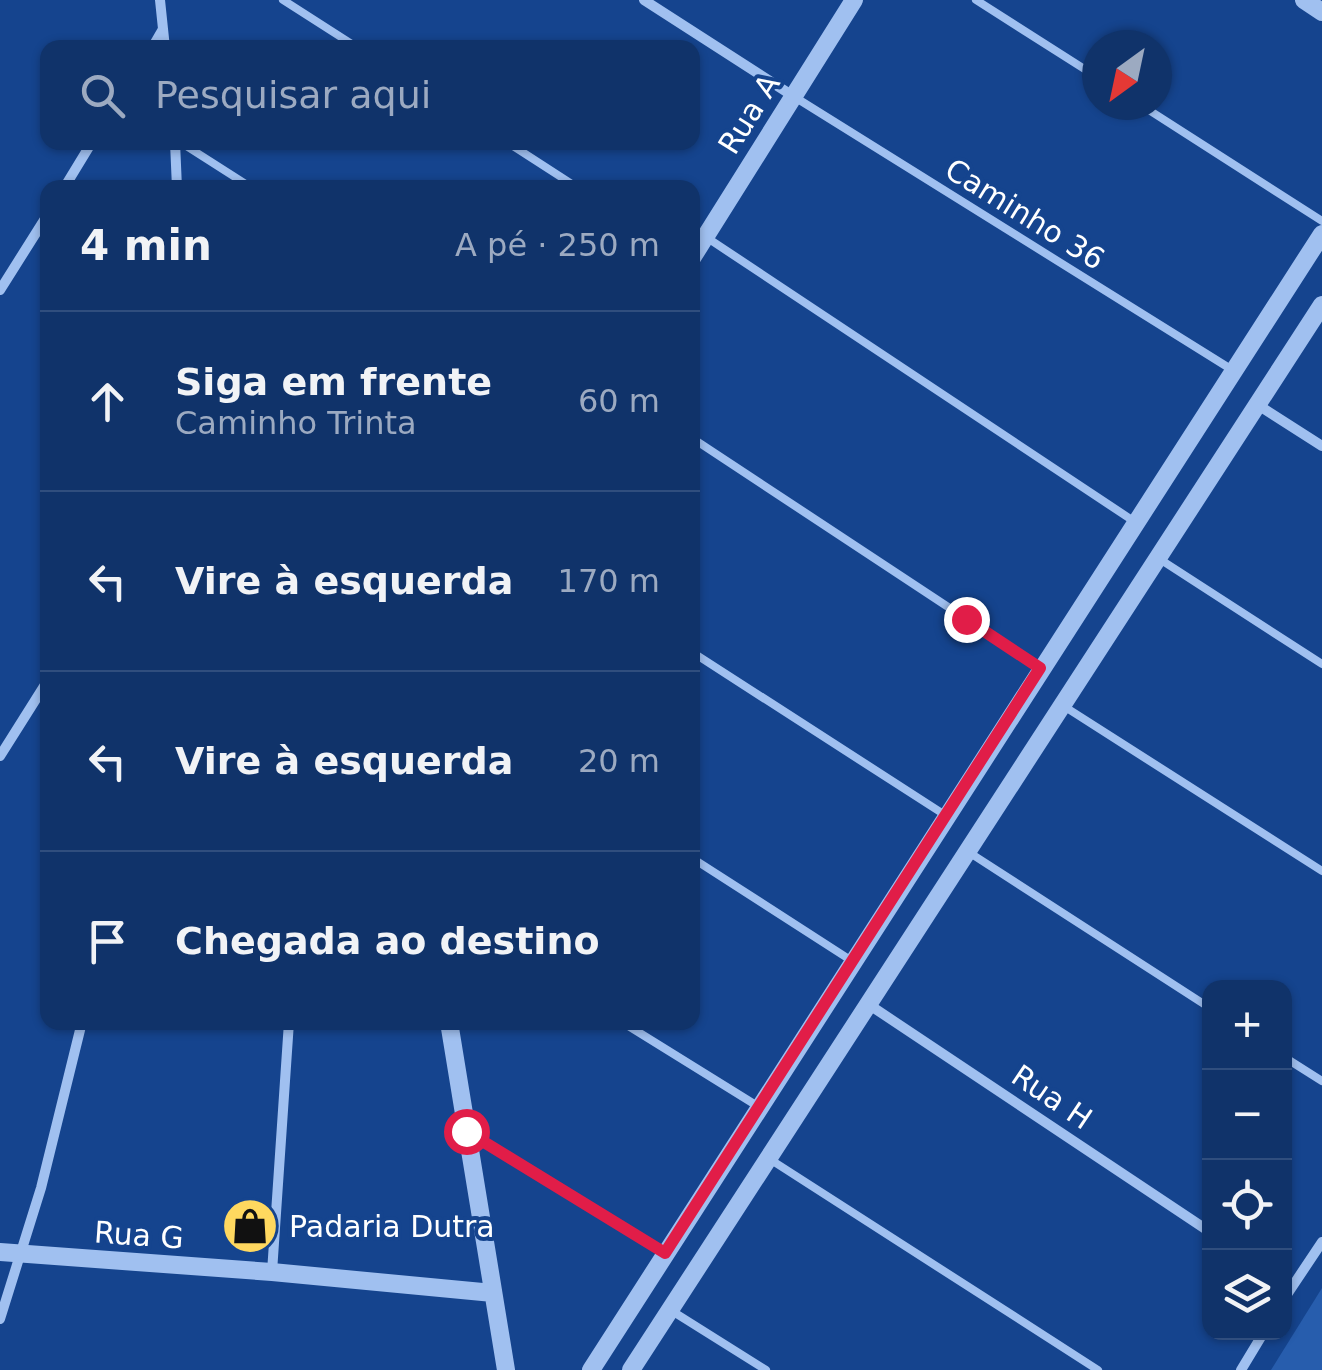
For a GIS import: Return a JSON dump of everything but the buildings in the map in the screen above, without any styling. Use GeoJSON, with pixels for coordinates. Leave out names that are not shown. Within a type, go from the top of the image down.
{"type":"FeatureCollection","features":[{"type":"Feature","properties":{"kind":"street"},"geometry":{"type":"LineString","coordinates":[[160,0],[164,40]]}},
{"type":"Feature","properties":{"kind":"street"},"geometry":{"type":"LineString","coordinates":[[644,0],[793,96]]}},
{"type":"Feature","properties":{"kind":"street","name":"Rua A"},"geometry":{"type":"LineString","coordinates":[[700,245],[854,0]]}},
{"type":"Feature","properties":{"kind":"street"},"geometry":{"type":"LineString","coordinates":[[1304,0],[1322,12]]}},
{"type":"Feature","properties":{"kind":"street"},"geometry":{"type":"LineString","coordinates":[[157,40],[163,29]]}},
{"type":"Feature","properties":{"kind":"street"},"geometry":{"type":"LineString","coordinates":[[69,180],[87,150]]}},
{"type":"Feature","properties":{"kind":"street"},"geometry":{"type":"LineString","coordinates":[[178,150],[178,180]]}},
{"type":"Feature","properties":{"kind":"street"},"geometry":{"type":"LineString","coordinates":[[0,290],[40,227]]}},
{"type":"Feature","properties":{"kind":"street"},"geometry":{"type":"LineString","coordinates":[[592,1370],[1322,234]]}},
{"type":"Feature","properties":{"kind":"street"},"geometry":{"type":"LineString","coordinates":[[631,1370],[1322,305]]}},
{"type":"Feature","properties":{"kind":"street"},"geometry":{"type":"LineString","coordinates":[[1258,405],[1322,446]]}},
{"type":"Feature","properties":{"kind":"street"},"geometry":{"type":"LineString","coordinates":[[0,756],[40,693]]}},
{"type":"Feature","properties":{"kind":"street"},"geometry":{"type":"LineString","coordinates":[[987,756],[1016,776]]}},
{"type":"Feature","properties":{"kind":"street","name":"Rua H"},"geometry":{"type":"LineString","coordinates":[[868,1004],[1202,1227]]}},
{"type":"Feature","properties":{"kind":"street"},"geometry":{"type":"LineString","coordinates":[[0,1319],[42,1188],[80,1030]]}},
{"type":"Feature","properties":{"kind":"street"},"geometry":{"type":"LineString","coordinates":[[272,1272],[288,1030]]}},
{"type":"Feature","properties":{"kind":"street"},"geometry":{"type":"LineString","coordinates":[[449,1030],[506,1370]]}},
{"type":"Feature","properties":{"kind":"street"},"geometry":{"type":"LineString","coordinates":[[1292,1279],[1322,1242]]}},
{"type":"Feature","properties":{"kind":"street","name":"Rua G"},"geometry":{"type":"LineString","coordinates":[[0,1252],[493,1293]]}},
{"type":"Feature","properties":{"kind":"street"},"geometry":{"type":"LineString","coordinates":[[1240,1370],[1259,1340]]}},
{"type":"Feature","properties":{"kind":"lane"},"geometry":{"type":"LineString","coordinates":[[283,0],[346,40]]}},
{"type":"Feature","properties":{"kind":"lane"},"geometry":{"type":"LineString","coordinates":[[976,0],[1082,67]]}},
{"type":"Feature","properties":{"kind":"lane","name":"Caminho 36"},"geometry":{"type":"LineString","coordinates":[[793,96],[1234,371]]}},
{"type":"Feature","properties":{"kind":"lane"},"geometry":{"type":"LineString","coordinates":[[1164,120],[1322,221]]}},
{"type":"Feature","properties":{"kind":"lane"},"geometry":{"type":"LineString","coordinates":[[191,150],[239,180]]}},
{"type":"Feature","properties":{"kind":"lane"},"geometry":{"type":"LineString","coordinates":[[520,150],[566,180]]}},
{"type":"Feature","properties":{"kind":"lane"},"geometry":{"type":"LineString","coordinates":[[706,236],[1136,523]]}},
{"type":"Feature","properties":{"kind":"lane"},"geometry":{"type":"LineString","coordinates":[[700,443],[1040,668]]}},
{"type":"Feature","properties":{"kind":"lane"},"geometry":{"type":"LineString","coordinates":[[1158,558],[1322,664]]}},
{"type":"Feature","properties":{"kind":"lane"},"geometry":{"type":"LineString","coordinates":[[700,657],[946,815]]}},
{"type":"Feature","properties":{"kind":"lane"},"geometry":{"type":"LineString","coordinates":[[1062,705],[1322,871]]}},
{"type":"Feature","properties":{"kind":"lane"},"geometry":{"type":"LineString","coordinates":[[967,850],[1202,1003]]}},
{"type":"Feature","properties":{"kind":"lane"},"geometry":{"type":"LineString","coordinates":[[700,863],[852,960]]}},
{"type":"Feature","properties":{"kind":"lane"},"geometry":{"type":"LineString","coordinates":[[635,1030],[758,1107]]}},
{"type":"Feature","properties":{"kind":"lane"},"geometry":{"type":"LineString","coordinates":[[1292,1062],[1322,1082]]}},
{"type":"Feature","properties":{"kind":"lane"},"geometry":{"type":"LineString","coordinates":[[466,1131],[665,1253]]}},
{"type":"Feature","properties":{"kind":"lane"},"geometry":{"type":"LineString","coordinates":[[768,1158],[1098,1370]]}},
{"type":"Feature","properties":{"kind":"lane"},"geometry":{"type":"LineString","coordinates":[[670,1310],[766,1370]]}},
{"type":"Feature","properties":{"kind":"shaded area"},"geometry":{"type":"Polygon","coordinates":[[[1322,1288],[1322,1370],[1271,1370],[1322,1288]]]}},
{"type":"Feature","properties":{"kind":"place","name":"Padaria Dutra"},"geometry":{"type":"Point","coordinates":[250,1226]}},
{"type":"Feature","properties":{"kind":"route"},"geometry":{"type":"LineString","coordinates":[[466,1131],[665,1253],[1040,668],[966,619]]}}]}
